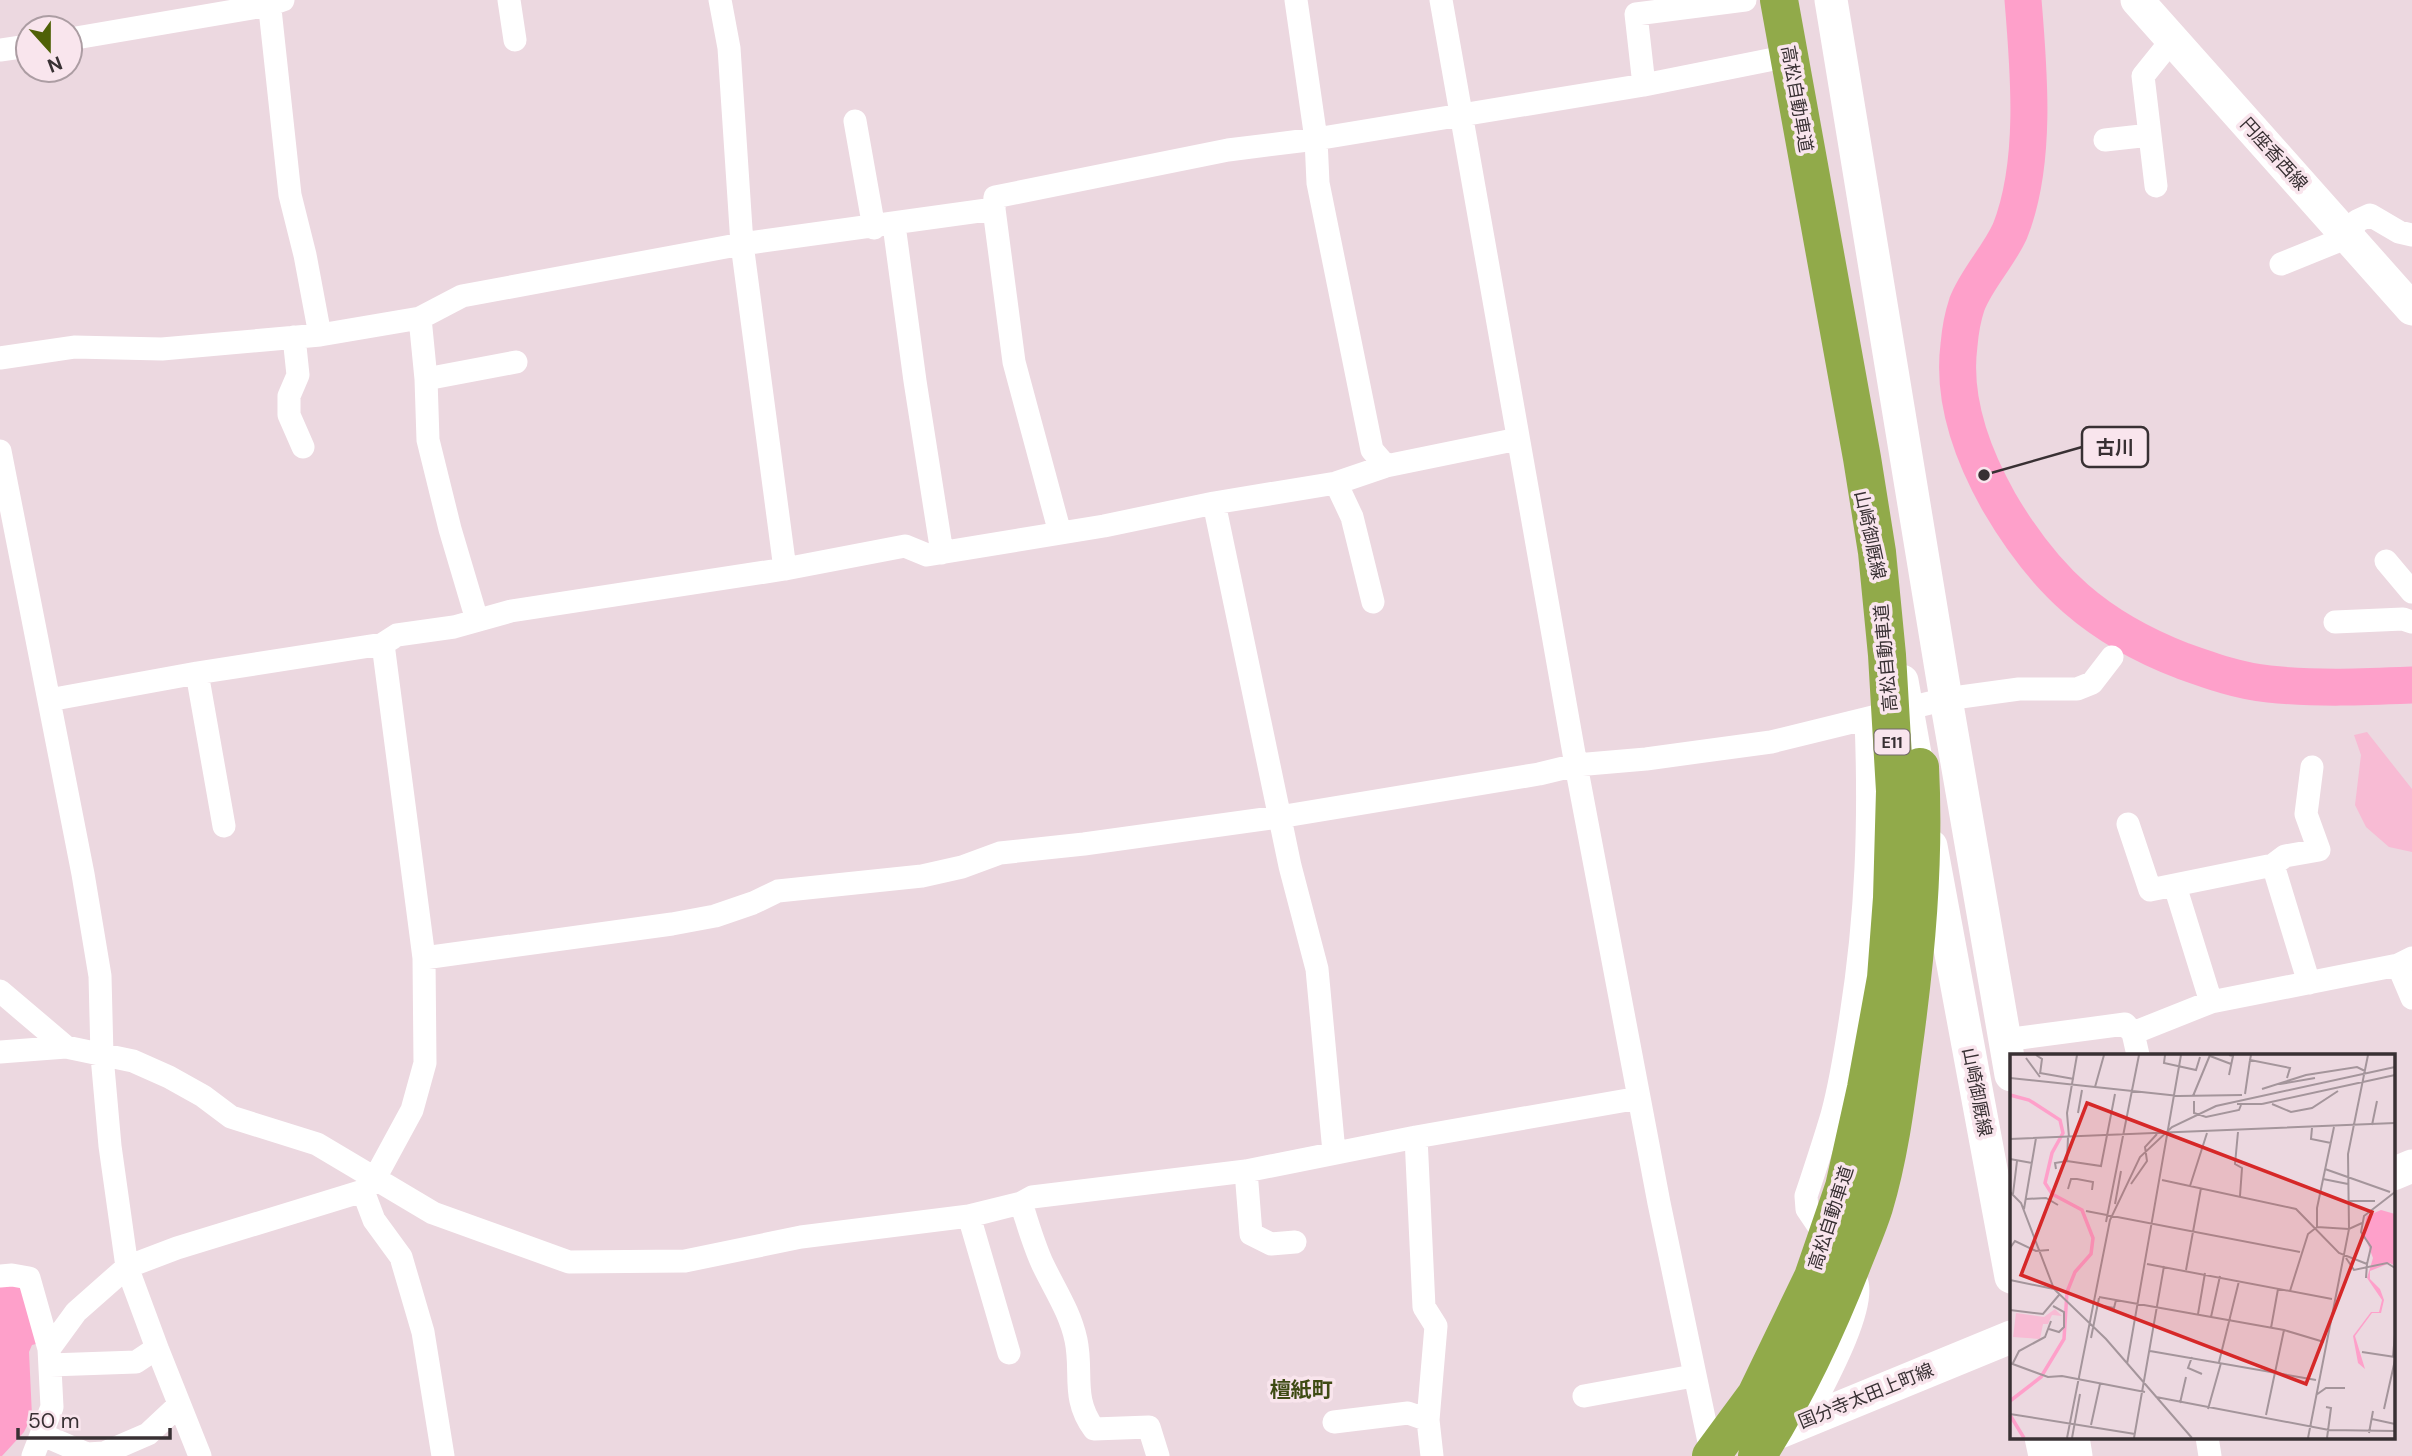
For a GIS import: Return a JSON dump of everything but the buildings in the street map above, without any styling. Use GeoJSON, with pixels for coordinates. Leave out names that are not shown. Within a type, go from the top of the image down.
{"type":"FeatureCollection","features":[{"type":"Feature","properties":{"kind":"highway","name":"高松自動車道"},"geometry":{"type":"LineString","coordinates":[[1712,1456],[1756,1395],[1813,1277],[1844,1187],[1886,978],[1892,898],[1895,791],[1887,654],[1877,552],[1860,444],[1779,0]]}},
{"type":"Feature","properties":{"kind":"highway","name":"高松自動車道"},"geometry":{"type":"LineString","coordinates":[[1757,1456],[1787,1409],[1835,1307],[1874,1207],[1895,1107],[1914,971],[1920,899],[1922,801],[1913,652],[1900,551],[1854,266],[1806,0]]}},
{"type":"Feature","properties":{"kind":"main road","name":"山崎御厩線"},"geometry":{"type":"LineString","coordinates":[[1764,0],[1813,269],[1908,708],[1933,858],[2010,1272]]}},
{"type":"Feature","properties":{"kind":"main road","name":"山崎御厩線"},"geometry":{"type":"LineString","coordinates":[[1831,0],[2010,1069]]}},
{"type":"Feature","properties":{"kind":"main road","name":"円座香西線"},"geometry":{"type":"LineString","coordinates":[[2137,0],[2412,309]]}},
{"type":"Feature","properties":{"kind":"main road"},"geometry":{"type":"LineString","coordinates":[[2394,1174],[2412,1166]]}},
{"type":"Feature","properties":{"kind":"main road","name":"国分寺太田上町線"},"geometry":{"type":"LineString","coordinates":[[1721,1456],[2010,1337]]}},
{"type":"Feature","properties":{"kind":"main road"},"geometry":{"type":"LineString","coordinates":[[2041,1438],[2045,1456]]}},
{"type":"Feature","properties":{"kind":"main road"},"geometry":{"type":"LineString","coordinates":[[2073,1438],[2076,1456]]}},
{"type":"Feature","properties":{"kind":"street"},"geometry":{"type":"LineString","coordinates":[[509,0],[515,40]]}},
{"type":"Feature","properties":{"kind":"street"},"geometry":{"type":"LineString","coordinates":[[720,0],[729,48],[742,244],[785,569]]}},
{"type":"Feature","properties":{"kind":"street"},"geometry":{"type":"LineString","coordinates":[[1296,0],[1316,139],[1318,183],[1372,450],[1386,466]]}},
{"type":"Feature","properties":{"kind":"street"},"geometry":{"type":"LineString","coordinates":[[1441,0],[1576,765],[1693,1376],[1712,1456]]}},
{"type":"Feature","properties":{"kind":"street"},"geometry":{"type":"LineString","coordinates":[[1644,85],[1636,14],[1745,0]]}},
{"type":"Feature","properties":{"kind":"street"},"geometry":{"type":"LineString","coordinates":[[84,36],[274,2],[290,195],[320,335]]}},
{"type":"Feature","properties":{"kind":"street"},"geometry":{"type":"LineString","coordinates":[[2156,186],[2143,76],[2172,40]]}},
{"type":"Feature","properties":{"kind":"street"},"geometry":{"type":"LineString","coordinates":[[1060,533],[1014,362],[994,209],[995,197],[1227,150],[1316,139],[1644,85],[1774,59]]}},
{"type":"Feature","properties":{"kind":"street"},"geometry":{"type":"LineString","coordinates":[[855,121],[884,226],[915,381],[942,553]]}},
{"type":"Feature","properties":{"kind":"street"},"geometry":{"type":"LineString","coordinates":[[2105,140],[2150,135]]}},
{"type":"Feature","properties":{"kind":"street"},"geometry":{"type":"LineString","coordinates":[[0,358],[74,347],[162,349],[320,335],[420,318],[462,296],[742,244],[994,209]]}},
{"type":"Feature","properties":{"kind":"street"},"geometry":{"type":"LineString","coordinates":[[2281,264],[2348,237],[2357,221],[2370,215],[2399,232],[2412,235]]}},
{"type":"Feature","properties":{"kind":"street"},"geometry":{"type":"LineString","coordinates":[[420,318],[428,440],[450,529],[477,620]]}},
{"type":"Feature","properties":{"kind":"street"},"geometry":{"type":"LineString","coordinates":[[295,337],[298,375],[289,396],[289,415],[303,447]]}},
{"type":"Feature","properties":{"kind":"street"},"geometry":{"type":"LineString","coordinates":[[426,379],[516,362]]}},
{"type":"Feature","properties":{"kind":"street"},"geometry":{"type":"LineString","coordinates":[[49,701],[197,673],[383,645],[397,635],[454,626],[511,611],[785,569],[905,546],[927,555],[1060,533],[1336,483],[1386,466],[1518,439]]}},
{"type":"Feature","properties":{"kind":"street"},"geometry":{"type":"LineString","coordinates":[[0,451],[83,874],[100,976],[102,1056],[110,1146],[128,1267],[200,1456]]}},
{"type":"Feature","properties":{"kind":"street"},"geometry":{"type":"LineString","coordinates":[[1336,483],[1352,517],[1373,602]]}},
{"type":"Feature","properties":{"kind":"street"},"geometry":{"type":"LineString","coordinates":[[1214,503],[1279,817],[1317,969],[1334,1152]]}},
{"type":"Feature","properties":{"kind":"street"},"geometry":{"type":"LineString","coordinates":[[2386,561],[2412,592]]}},
{"type":"Feature","properties":{"kind":"street"},"geometry":{"type":"LineString","coordinates":[[2335,622],[2403,618],[2412,622]]}},
{"type":"Feature","properties":{"kind":"street"},"geometry":{"type":"LineString","coordinates":[[383,645],[424,958],[425,1063],[412,1110],[369,1186],[374,1220],[401,1257],[423,1332],[443,1456]]}},
{"type":"Feature","properties":{"kind":"street"},"geometry":{"type":"LineString","coordinates":[[424,958],[672,924],[715,916],[778,891],[922,876],[962,867],[1000,853],[1279,817],[1539,774],[1576,765],[1759,744],[1946,699],[2019,689],[2077,689],[2092,683],[2112,657]]}},
{"type":"Feature","properties":{"kind":"street"},"geometry":{"type":"LineString","coordinates":[[197,673],[223,826]]}},
{"type":"Feature","properties":{"kind":"street"},"geometry":{"type":"LineString","coordinates":[[1805,1422],[1837,1360],[1859,1297],[1858,1283],[1807,1209],[1806,1196],[1832,1114],[1857,976],[1866,897],[1869,794],[1866,719]]}},
{"type":"Feature","properties":{"kind":"street"},"geometry":{"type":"LineString","coordinates":[[2128,824],[2150,890],[2273,865],[2285,856],[2319,850],[2306,814],[2312,767]]}},
{"type":"Feature","properties":{"kind":"street"},"geometry":{"type":"LineString","coordinates":[[2273,865],[2309,983]]}},
{"type":"Feature","properties":{"kind":"street"},"geometry":{"type":"LineString","coordinates":[[2175,886],[2211,1002]]}},
{"type":"Feature","properties":{"kind":"street"},"geometry":{"type":"LineString","coordinates":[[2133,1032],[2211,1002],[2405,962],[2412,998]]}},
{"type":"Feature","properties":{"kind":"street"},"geometry":{"type":"LineString","coordinates":[[0,991],[66,1047]]}},
{"type":"Feature","properties":{"kind":"street"},"geometry":{"type":"LineString","coordinates":[[2005,1040],[2125,1024],[2133,1032],[2138,1054]]}},
{"type":"Feature","properties":{"kind":"street"},"geometry":{"type":"LineString","coordinates":[[0,1052],[66,1047],[133,1061],[203,1096],[231,1117],[317,1144],[369,1186],[433,1213],[569,1262],[685,1262],[801,1237],[968,1216],[1021,1203],[1032,1197],[1246,1171],[1334,1152],[1639,1098]]}},
{"type":"Feature","properties":{"kind":"street"},"geometry":{"type":"LineString","coordinates":[[1416,1137],[1424,1307],[1436,1326],[1428,1420],[1432,1456]]}},
{"type":"Feature","properties":{"kind":"street"},"geometry":{"type":"LineString","coordinates":[[1246,1171],[1251,1234],[1271,1244],[1295,1242]]}},
{"type":"Feature","properties":{"kind":"street"},"geometry":{"type":"LineString","coordinates":[[50,1357],[76,1312],[128,1267],[177,1248],[369,1186]]}},
{"type":"Feature","properties":{"kind":"street"},"geometry":{"type":"LineString","coordinates":[[1021,1203],[1042,1264],[1066,1309],[1076,1342],[1077,1380],[1083,1415],[1094,1429],[1149,1427],[1158,1456]]}},
{"type":"Feature","properties":{"kind":"street"},"geometry":{"type":"LineString","coordinates":[[968,1216],[1009,1353]]}},
{"type":"Feature","properties":{"kind":"street"},"geometry":{"type":"LineString","coordinates":[[0,1276],[29,1278],[50,1357],[52,1407],[38,1446],[86,1454],[104,1453],[148,1434],[179,1405]]}},
{"type":"Feature","properties":{"kind":"street"},"geometry":{"type":"LineString","coordinates":[[50,1357],[136,1362],[157,1348]]}},
{"type":"Feature","properties":{"kind":"street"},"geometry":{"type":"LineString","coordinates":[[1584,1396],[1693,1376]]}},
{"type":"Feature","properties":{"kind":"street"},"geometry":{"type":"LineString","coordinates":[[1334,1422],[1408,1413],[1428,1420]]}},
{"type":"Feature","properties":{"kind":"street"},"geometry":{"type":"LineString","coordinates":[[2207,1438],[2210,1456]]}},
{"type":"Feature","properties":{"kind":"shaded area"},"geometry":{"type":"Polygon","coordinates":[[[2367,732],[2412,789],[2412,852],[2389,847],[2366,827],[2355,805],[2361,755],[2354,735],[2367,732]]]}},
{"type":"Feature","properties":{"kind":"shaded area"},"geometry":{"type":"Polygon","coordinates":[[[0,1285],[20,1285],[40,1343],[32,1345],[29,1352],[32,1416],[24,1432],[2,1456],[0,1456],[0,1285]]]}},
{"type":"Feature","properties":{"kind":"waterway"},"geometry":{"type":"LineString","coordinates":[[2023,0],[2029,86],[2028,147],[2024,176],[2010,231],[1967,304],[1961,330],[1958,365],[1967,426],[1981,466],[1999,502],[2035,556],[2076,599],[2099,617],[2152,648],[2215,672],[2258,683],[2323,687],[2412,685]]}},
{"type":"Feature","properties":{"kind":"place","name":"古川"},"geometry":{"type":"Point","coordinates":[1984,475]}},
{"type":"Feature","properties":{"kind":"district","name":"檀紙町"},"geometry":{"type":"Point","coordinates":[1301,1390]}}]}
